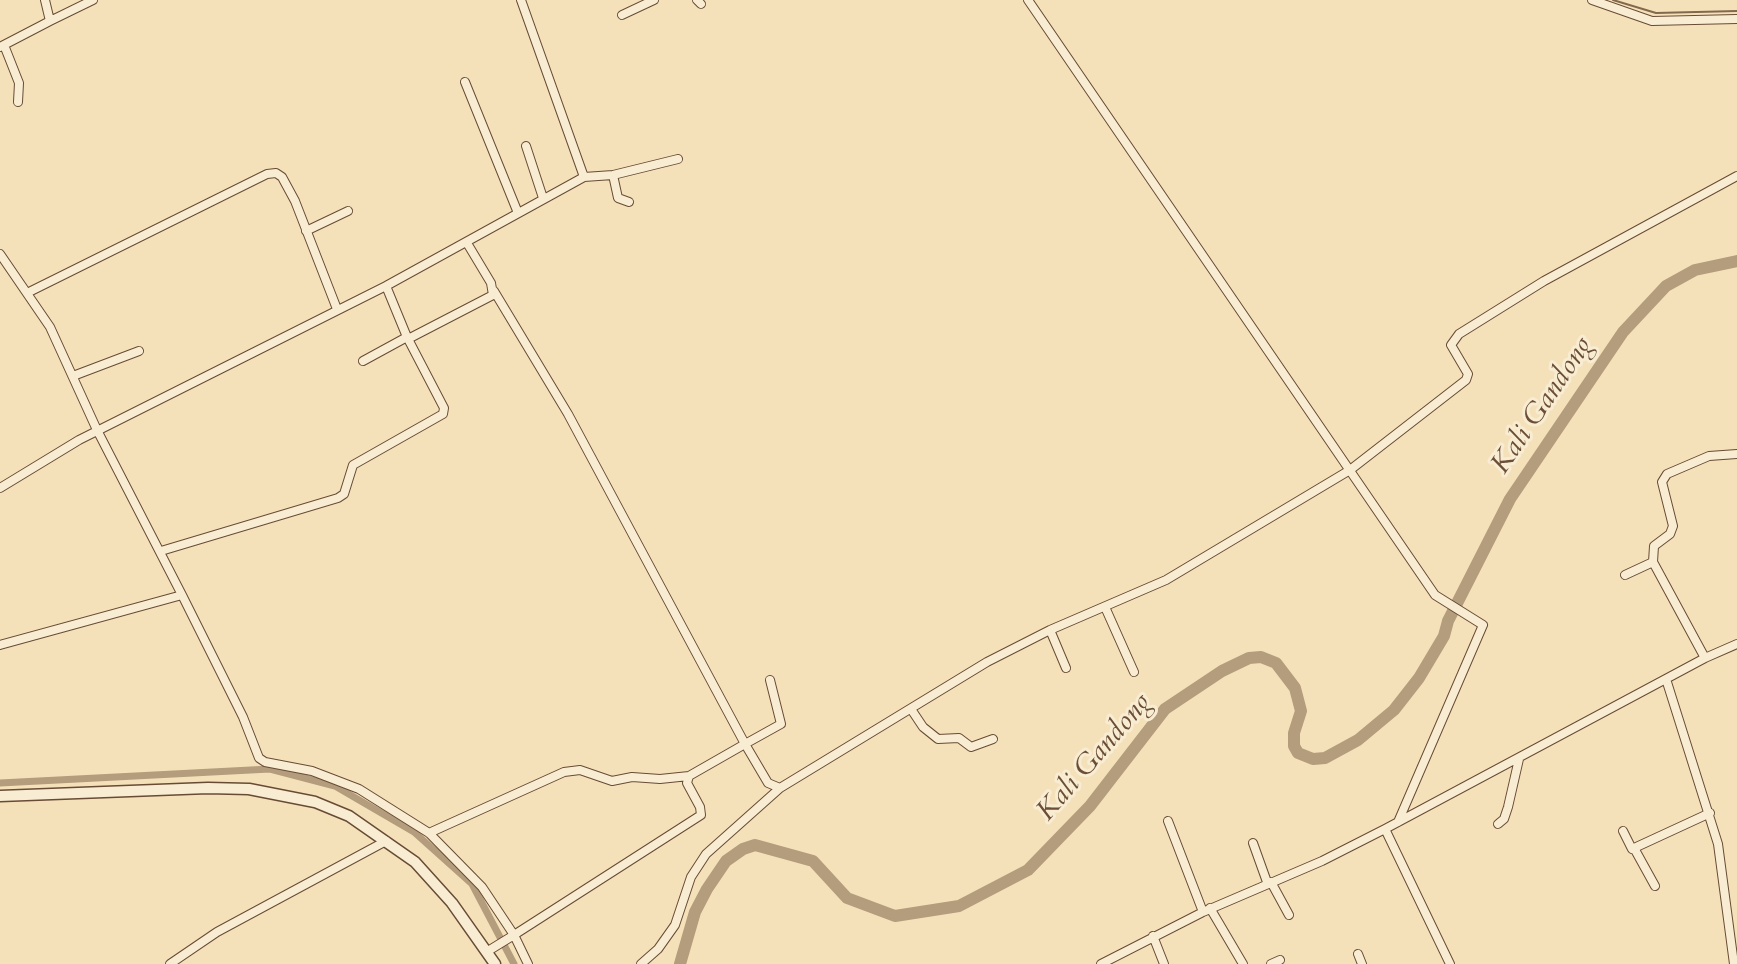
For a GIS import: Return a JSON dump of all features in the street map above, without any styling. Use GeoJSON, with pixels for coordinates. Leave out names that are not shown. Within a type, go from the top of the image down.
{"type":"FeatureCollection","features":[{"type":"Feature","properties":{"kind":"street"},"geometry":{"type":"LineString","coordinates":[[45,0],[50,21]]}},
{"type":"Feature","properties":{"kind":"street"},"geometry":{"type":"LineString","coordinates":[[18,102],[19,82],[2,46],[93,0]]}},
{"type":"Feature","properties":{"kind":"street"},"geometry":{"type":"LineString","coordinates":[[521,0],[584,177]]}},
{"type":"Feature","properties":{"kind":"street"},"geometry":{"type":"LineString","coordinates":[[622,15],[654,0]]}},
{"type":"Feature","properties":{"kind":"street"},"geometry":{"type":"LineString","coordinates":[[1028,0],[1435,595],[1482,622],[1483,628],[1398,822]]}},
{"type":"Feature","properties":{"kind":"street"},"geometry":{"type":"LineString","coordinates":[[1592,0],[1652,21],[1737,19]]}},
{"type":"Feature","properties":{"kind":"street"},"geometry":{"type":"LineString","coordinates":[[465,82],[517,213]]}},
{"type":"Feature","properties":{"kind":"street"},"geometry":{"type":"LineString","coordinates":[[526,146],[543,198]]}},
{"type":"Feature","properties":{"kind":"street"},"geometry":{"type":"LineString","coordinates":[[0,488],[97,430],[386,286],[584,177],[613,175],[678,159]]}},
{"type":"Feature","properties":{"kind":"street"},"geometry":{"type":"LineString","coordinates":[[27,293],[267,174],[282,177],[337,309]]}},
{"type":"Feature","properties":{"kind":"street"},"geometry":{"type":"LineString","coordinates":[[613,175],[618,198],[629,202]]}},
{"type":"Feature","properties":{"kind":"street"},"geometry":{"type":"LineString","coordinates":[[641,964],[658,949],[675,925],[691,877],[706,854],[780,788],[987,662],[1050,630],[1166,580],[1350,470],[1466,380],[1468,374],[1451,345],[1459,334],[1555,275],[1737,176]]}},
{"type":"Feature","properties":{"kind":"street"},"geometry":{"type":"LineString","coordinates":[[306,231],[348,211]]}},
{"type":"Feature","properties":{"kind":"street"},"geometry":{"type":"LineString","coordinates":[[467,243],[568,414],[745,744],[768,783],[780,788]]}},
{"type":"Feature","properties":{"kind":"street"},"geometry":{"type":"LineString","coordinates":[[0,254],[50,327],[97,430],[161,551],[261,761],[312,771],[359,789],[429,833],[482,887],[528,964]]}},
{"type":"Feature","properties":{"kind":"street"},"geometry":{"type":"LineString","coordinates":[[161,551],[338,498],[344,494],[353,465],[440,417],[444,408],[407,338],[386,286]]}},
{"type":"Feature","properties":{"kind":"street"},"geometry":{"type":"LineString","coordinates":[[363,361],[489,299],[494,291]]}},
{"type":"Feature","properties":{"kind":"street"},"geometry":{"type":"LineString","coordinates":[[73,376],[139,351]]}},
{"type":"Feature","properties":{"kind":"street"},"geometry":{"type":"LineString","coordinates":[[1705,658],[1653,562],[1654,546],[1670,534],[1672,526],[1662,486],[1664,478],[1709,456],[1737,454]]}},
{"type":"Feature","properties":{"kind":"street"},"geometry":{"type":"LineString","coordinates":[[1625,575],[1653,562]]}},
{"type":"Feature","properties":{"kind":"street"},"geometry":{"type":"LineString","coordinates":[[0,645],[182,595]]}},
{"type":"Feature","properties":{"kind":"street"},"geometry":{"type":"LineString","coordinates":[[1105,607],[1134,673]]}},
{"type":"Feature","properties":{"kind":"street"},"geometry":{"type":"LineString","coordinates":[[1050,630],[1066,668]]}},
{"type":"Feature","properties":{"kind":"street"},"geometry":{"type":"LineString","coordinates":[[1101,964],[1206,910],[1322,861],[1519,759],[1705,658],[1737,644]]}},
{"type":"Feature","properties":{"kind":"street"},"geometry":{"type":"LineString","coordinates":[[1666,679],[1710,813],[1723,867],[1734,964]]}},
{"type":"Feature","properties":{"kind":"street"},"geometry":{"type":"LineString","coordinates":[[429,833],[564,772],[580,770],[612,782],[632,777],[660,779],[689,776],[781,724],[770,680]]}},
{"type":"Feature","properties":{"kind":"street"},"geometry":{"type":"LineString","coordinates":[[911,709],[923,727],[938,739],[959,738],[971,747],[993,739]]}},
{"type":"Feature","properties":{"kind":"street"},"geometry":{"type":"LineString","coordinates":[[1498,824],[1504,819],[1508,807],[1519,759]]}},
{"type":"Feature","properties":{"kind":"street"},"geometry":{"type":"LineString","coordinates":[[491,950],[698,817],[702,812],[687,783],[689,776]]}},
{"type":"Feature","properties":{"kind":"street"},"geometry":{"type":"LineString","coordinates":[[0,796],[208,788],[249,789],[315,802],[348,816],[415,862],[491,950],[495,964]]}},
{"type":"Feature","properties":{"kind":"street"},"geometry":{"type":"LineString","coordinates":[[1634,848],[1710,813]]}},
{"type":"Feature","properties":{"kind":"street"},"geometry":{"type":"LineString","coordinates":[[1168,821],[1206,910],[1242,964]]}},
{"type":"Feature","properties":{"kind":"street"},"geometry":{"type":"LineString","coordinates":[[1385,829],[1450,964]]}},
{"type":"Feature","properties":{"kind":"street"},"geometry":{"type":"LineString","coordinates":[[1623,831],[1655,887]]}},
{"type":"Feature","properties":{"kind":"street"},"geometry":{"type":"LineString","coordinates":[[170,964],[218,932],[386,841]]}},
{"type":"Feature","properties":{"kind":"street"},"geometry":{"type":"LineString","coordinates":[[1253,843],[1269,882],[1289,915]]}},
{"type":"Feature","properties":{"kind":"street"},"geometry":{"type":"LineString","coordinates":[[1153,936],[1164,964]]}},
{"type":"Feature","properties":{"kind":"street"},"geometry":{"type":"LineString","coordinates":[[1358,954],[1362,964]]}},
{"type":"Feature","properties":{"kind":"street"},"geometry":{"type":"LineString","coordinates":[[1271,964],[1280,960]]}},
{"type":"Feature","properties":{"kind":"waterway"},"geometry":{"type":"LineString","coordinates":[[1613,0],[1656,13],[1737,11]]}},
{"type":"Feature","properties":{"kind":"waterway","name":"Kali Gandong"},"geometry":{"type":"LineString","coordinates":[[680,964],[695,912],[707,889],[726,861],[743,849],[755,845],[813,861],[847,898],[895,916],[959,906],[1028,870],[1090,806],[1165,709],[1222,671],[1249,658],[1261,657],[1276,663],[1295,688],[1301,711],[1294,733],[1294,746],[1298,753],[1313,759],[1325,758],[1358,740],[1394,710],[1419,678],[1444,636],[1448,621],[1510,499],[1623,332],[1666,286],[1695,270],[1737,261]]}},
{"type":"Feature","properties":{"kind":"waterway"},"geometry":{"type":"LineString","coordinates":[[0,783],[270,769],[335,786],[414,832],[472,884],[514,964]]}}]}
